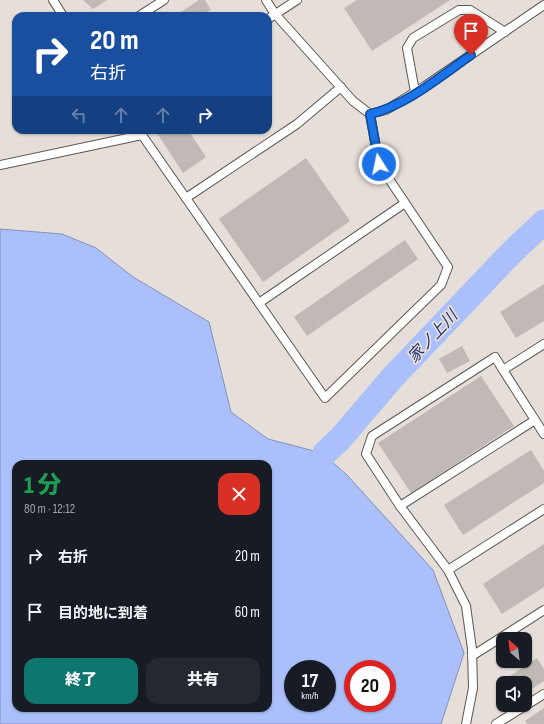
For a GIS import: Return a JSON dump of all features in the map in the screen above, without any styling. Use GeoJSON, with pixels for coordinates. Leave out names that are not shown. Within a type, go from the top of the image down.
{"type":"FeatureCollection","features":[{"type":"Feature","properties":{"kind":"lane"},"geometry":{"type":"LineString","coordinates":[[53,0],[60,12]]}},
{"type":"Feature","properties":{"kind":"lane"},"geometry":{"type":"LineString","coordinates":[[145,12],[164,0]]}},
{"type":"Feature","properties":{"kind":"lane"},"geometry":{"type":"LineString","coordinates":[[142,134],[325,398],[441,285],[448,267],[379,164],[370,114],[353,101],[276,14],[266,0]]}},
{"type":"Feature","properties":{"kind":"lane"},"geometry":{"type":"LineString","coordinates":[[272,16],[297,0]]}},
{"type":"Feature","properties":{"kind":"lane"},"geometry":{"type":"LineString","coordinates":[[370,114],[386,110],[415,92],[544,5]]}},
{"type":"Feature","properties":{"kind":"lane"},"geometry":{"type":"LineString","coordinates":[[415,92],[407,48],[413,38],[459,10],[470,10],[505,32]]}},
{"type":"Feature","properties":{"kind":"lane"},"geometry":{"type":"LineString","coordinates":[[186,198],[297,124],[341,87]]}},
{"type":"Feature","properties":{"kind":"lane"},"geometry":{"type":"LineString","coordinates":[[0,165],[132,134]]}},
{"type":"Feature","properties":{"kind":"lane"},"geometry":{"type":"LineString","coordinates":[[259,303],[404,203]]}},
{"type":"Feature","properties":{"kind":"lane"},"geometry":{"type":"LineString","coordinates":[[503,370],[544,344]]}},
{"type":"Feature","properties":{"kind":"lane"},"geometry":{"type":"LineString","coordinates":[[466,724],[473,688],[472,656],[466,606],[448,570],[400,506],[366,454],[372,436],[495,357],[544,434]]}},
{"type":"Feature","properties":{"kind":"lane"},"geometry":{"type":"LineString","coordinates":[[400,506],[535,420]]}},
{"type":"Feature","properties":{"kind":"lane"},"geometry":{"type":"LineString","coordinates":[[448,570],[544,509]]}},
{"type":"Feature","properties":{"kind":"lane"},"geometry":{"type":"LineString","coordinates":[[472,656],[544,610]]}},
{"type":"Feature","properties":{"kind":"lane"},"geometry":{"type":"LineString","coordinates":[[496,724],[544,694]]}},
{"type":"Feature","properties":{"kind":"water"},"geometry":{"type":"Polygon","coordinates":[[[0,229],[62,234],[96,248],[133,277],[209,322],[231,412],[268,439],[322,453],[347,475],[433,570],[464,653],[441,724],[0,724],[0,229]]]}},
{"type":"Feature","properties":{"kind":"building"},"geometry":{"type":"Polygon","coordinates":[[[83,0],[107,0],[93,9],[83,0]]]}},
{"type":"Feature","properties":{"kind":"building"},"geometry":{"type":"Polygon","coordinates":[[[199,0],[205,0],[211,10],[208,12],[181,12],[199,0]]]}},
{"type":"Feature","properties":{"kind":"building"},"geometry":{"type":"Polygon","coordinates":[[[357,0],[450,0],[372,51],[344,8],[357,0]]]}},
{"type":"Feature","properties":{"kind":"building"},"geometry":{"type":"Polygon","coordinates":[[[158,134],[191,134],[206,157],[183,173],[158,134]]]}},
{"type":"Feature","properties":{"kind":"building"},"geometry":{"type":"Polygon","coordinates":[[[306,158],[350,221],[263,282],[219,219],[306,158]]]}},
{"type":"Feature","properties":{"kind":"building"},"geometry":{"type":"Polygon","coordinates":[[[405,240],[418,259],[307,336],[294,317],[405,240]]]}},
{"type":"Feature","properties":{"kind":"building"},"geometry":{"type":"Polygon","coordinates":[[[544,284],[544,321],[516,338],[500,312],[544,284]]]}},
{"type":"Feature","properties":{"kind":"building"},"geometry":{"type":"Polygon","coordinates":[[[462,346],[470,361],[447,373],[439,359],[462,346]]]}},
{"type":"Feature","properties":{"kind":"building"},"geometry":{"type":"Polygon","coordinates":[[[481,376],[514,426],[411,493],[378,443],[481,376]]]}},
{"type":"Feature","properties":{"kind":"building"},"geometry":{"type":"Polygon","coordinates":[[[531,450],[544,471],[544,483],[463,535],[444,505],[531,450]]]}},
{"type":"Feature","properties":{"kind":"building"},"geometry":{"type":"Polygon","coordinates":[[[544,544],[544,587],[502,614],[483,584],[544,544]]]}},
{"type":"Feature","properties":{"kind":"building"},"geometry":{"type":"Polygon","coordinates":[[[537,658],[544,669],[544,681],[532,689],[532,676],[510,676],[522,668],[532,668],[532,661],[537,658]]]}},
{"type":"Feature","properties":{"kind":"building"},"geometry":{"type":"Polygon","coordinates":[[[544,708],[544,724],[527,724],[525,721],[544,708]]]}},
{"type":"Feature","properties":{"kind":"waterway","name":"家ノ上川"},"geometry":{"type":"LineString","coordinates":[[325,453],[340,439],[392,378],[512,252],[544,222]]}},
{"type":"Feature","properties":{"kind":"route"},"geometry":{"type":"LineString","coordinates":[[379,164],[370,114],[386,110],[471,55]]}}]}
